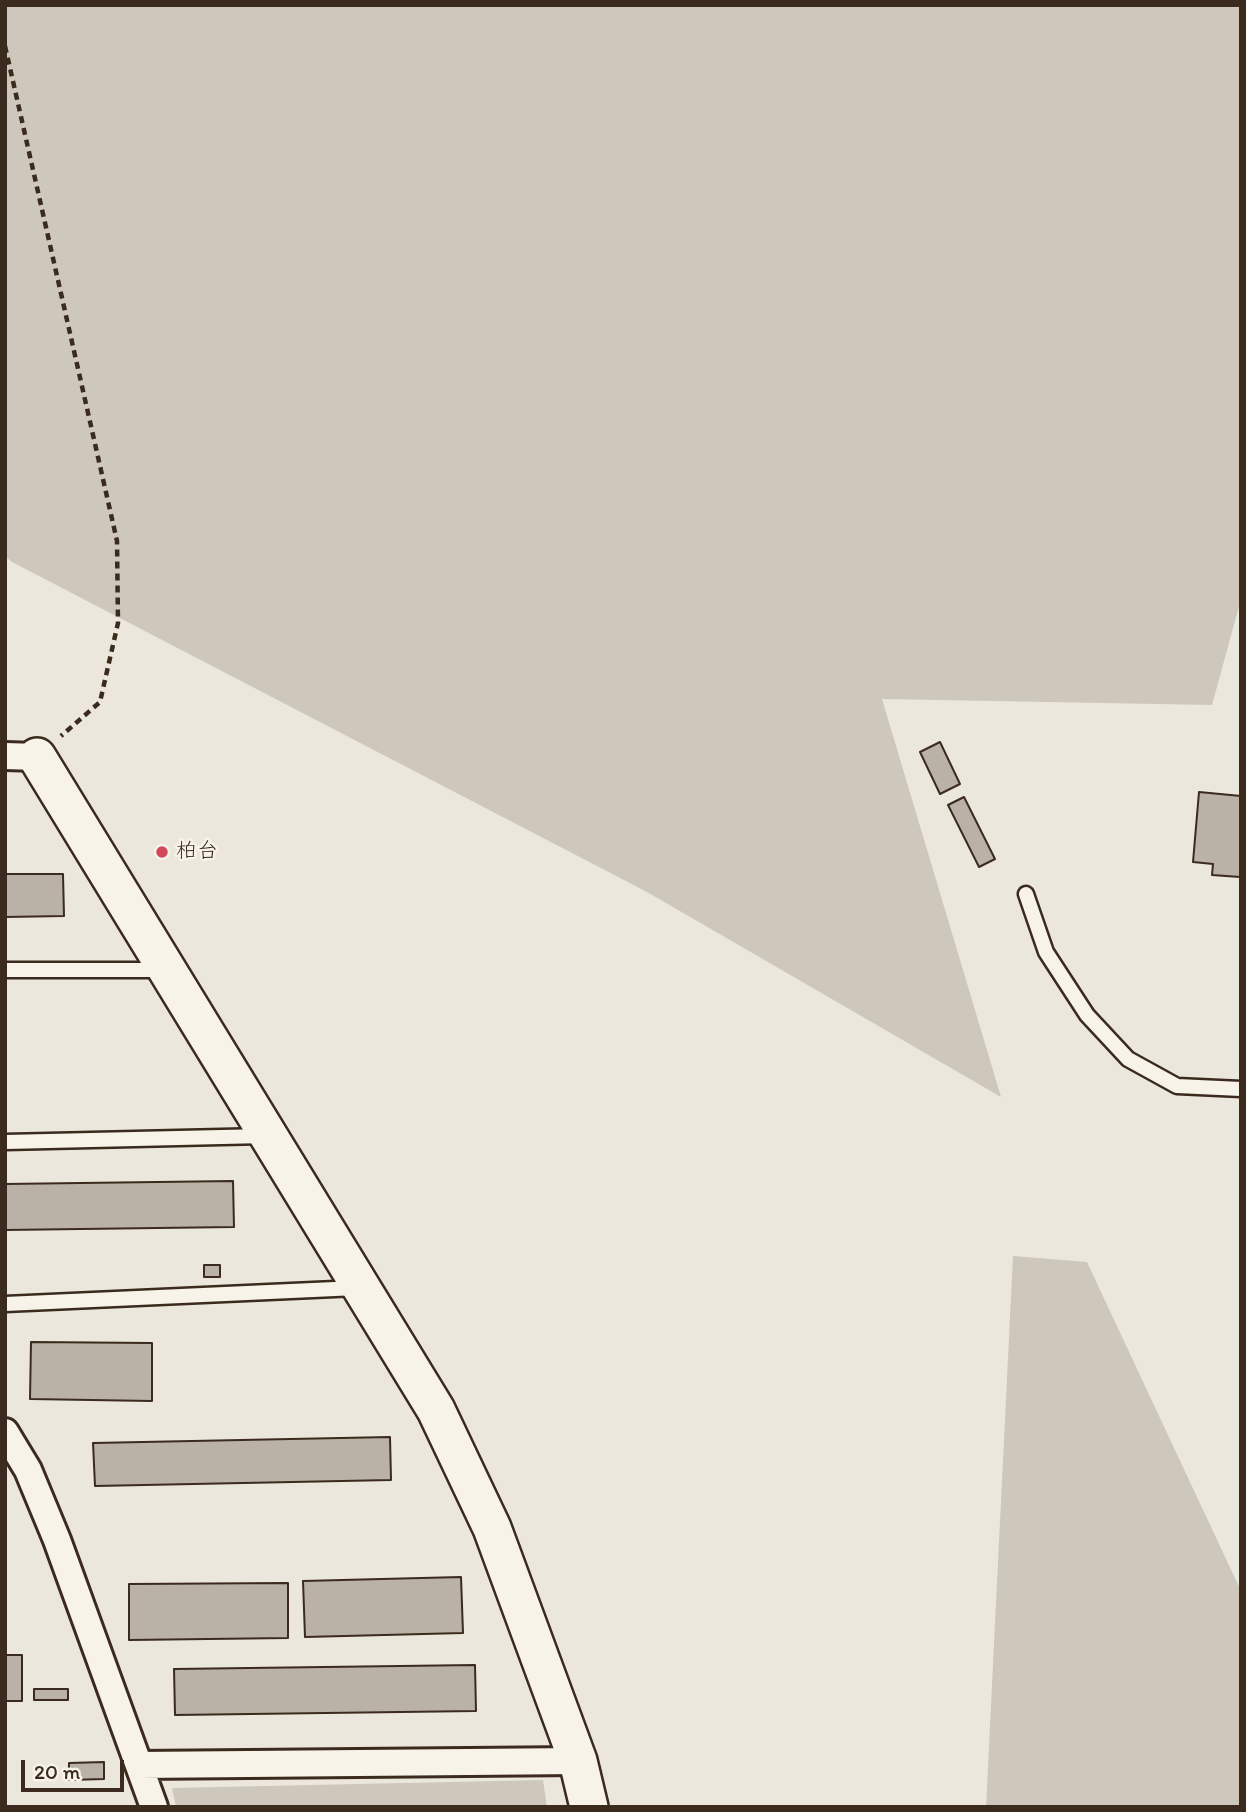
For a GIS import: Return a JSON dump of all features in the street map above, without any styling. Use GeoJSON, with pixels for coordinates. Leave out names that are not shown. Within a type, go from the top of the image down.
{"type":"FeatureCollection","features":[{"type":"Feature","properties":{"kind":"street"},"geometry":{"type":"LineString","coordinates":[[21,757],[169,970],[436,1410],[492,1528],[578,1761],[589,1807]]}},
{"type":"Feature","properties":{"kind":"street"},"geometry":{"type":"LineString","coordinates":[[5,1432],[28,1470],[57,1541],[154,1807]]}},
{"type":"Feature","properties":{"kind":"street"},"geometry":{"type":"LineString","coordinates":[[139,1765],[578,1761]]}},
{"type":"Feature","properties":{"kind":"lane"},"geometry":{"type":"LineString","coordinates":[[1026,894],[1046,951],[1087,1015],[1128,1059],[1177,1086],[1241,1089]]}},
{"type":"Feature","properties":{"kind":"lane"},"geometry":{"type":"LineString","coordinates":[[5,971],[169,970]]}},
{"type":"Feature","properties":{"kind":"lane"},"geometry":{"type":"LineString","coordinates":[[5,1142],[270,1136]]}},
{"type":"Feature","properties":{"kind":"lane"},"geometry":{"type":"LineString","coordinates":[[5,1304],[362,1287]]}},
{"type":"Feature","properties":{"kind":"path"},"geometry":{"type":"LineString","coordinates":[[5,46],[117,541],[118,622],[100,702],[21,757]]}},
{"type":"Feature","properties":{"kind":"shaded area"},"geometry":{"type":"Polygon","coordinates":[[[5,5],[1241,5],[1241,599],[1212,705],[882,699],[1001,1097],[647,892],[5,556],[5,5]]]}},
{"type":"Feature","properties":{"kind":"shaded area"},"geometry":{"type":"Polygon","coordinates":[[[1013,1256],[1087,1262],[1241,1591],[1241,1807],[986,1807],[1013,1256]]]}},
{"type":"Feature","properties":{"kind":"shaded area"},"geometry":{"type":"Polygon","coordinates":[[[543,1780],[547,1807],[176,1807],[172,1788],[543,1780]]]}},
{"type":"Feature","properties":{"kind":"building"},"geometry":{"type":"Polygon","coordinates":[[[940,742],[960,784],[940,794],[920,752],[940,742]]]}},
{"type":"Feature","properties":{"kind":"building"},"geometry":{"type":"Polygon","coordinates":[[[1199,792],[1241,796],[1240,877],[1212,875],[1213,864],[1193,862],[1199,792]]]}},
{"type":"Feature","properties":{"kind":"building"},"geometry":{"type":"Polygon","coordinates":[[[964,797],[995,859],[979,867],[948,805],[964,797]]]}},
{"type":"Feature","properties":{"kind":"building"},"geometry":{"type":"Polygon","coordinates":[[[5,874],[63,874],[64,916],[5,917],[5,874]]]}},
{"type":"Feature","properties":{"kind":"building"},"geometry":{"type":"Polygon","coordinates":[[[233,1181],[234,1227],[5,1230],[5,1184],[233,1181]]]}},
{"type":"Feature","properties":{"kind":"building"},"geometry":{"type":"Polygon","coordinates":[[[204,1265],[220,1265],[220,1277],[204,1277],[204,1265]]]}},
{"type":"Feature","properties":{"kind":"building"},"geometry":{"type":"Polygon","coordinates":[[[31,1342],[152,1343],[152,1401],[30,1399],[31,1342]]]}},
{"type":"Feature","properties":{"kind":"building"},"geometry":{"type":"Polygon","coordinates":[[[390,1437],[391,1480],[95,1486],[93,1443],[390,1437]]]}},
{"type":"Feature","properties":{"kind":"building"},"geometry":{"type":"Polygon","coordinates":[[[461,1577],[463,1633],[305,1637],[303,1581],[461,1577]]]}},
{"type":"Feature","properties":{"kind":"building"},"geometry":{"type":"Polygon","coordinates":[[[288,1583],[288,1638],[129,1640],[129,1584],[288,1583]]]}},
{"type":"Feature","properties":{"kind":"building"},"geometry":{"type":"Polygon","coordinates":[[[5,1655],[22,1655],[22,1701],[5,1701],[5,1655]]]}},
{"type":"Feature","properties":{"kind":"building"},"geometry":{"type":"Polygon","coordinates":[[[475,1665],[476,1711],[175,1715],[174,1669],[475,1665]]]}},
{"type":"Feature","properties":{"kind":"building"},"geometry":{"type":"Polygon","coordinates":[[[34,1689],[68,1689],[68,1700],[34,1700],[34,1689]]]}},
{"type":"Feature","properties":{"kind":"building"},"geometry":{"type":"Polygon","coordinates":[[[104,1762],[104,1779],[69,1780],[69,1763],[104,1762]]]}},
{"type":"Feature","properties":{"kind":"place","name":"柏台"},"geometry":{"type":"Point","coordinates":[162,852]}}]}
